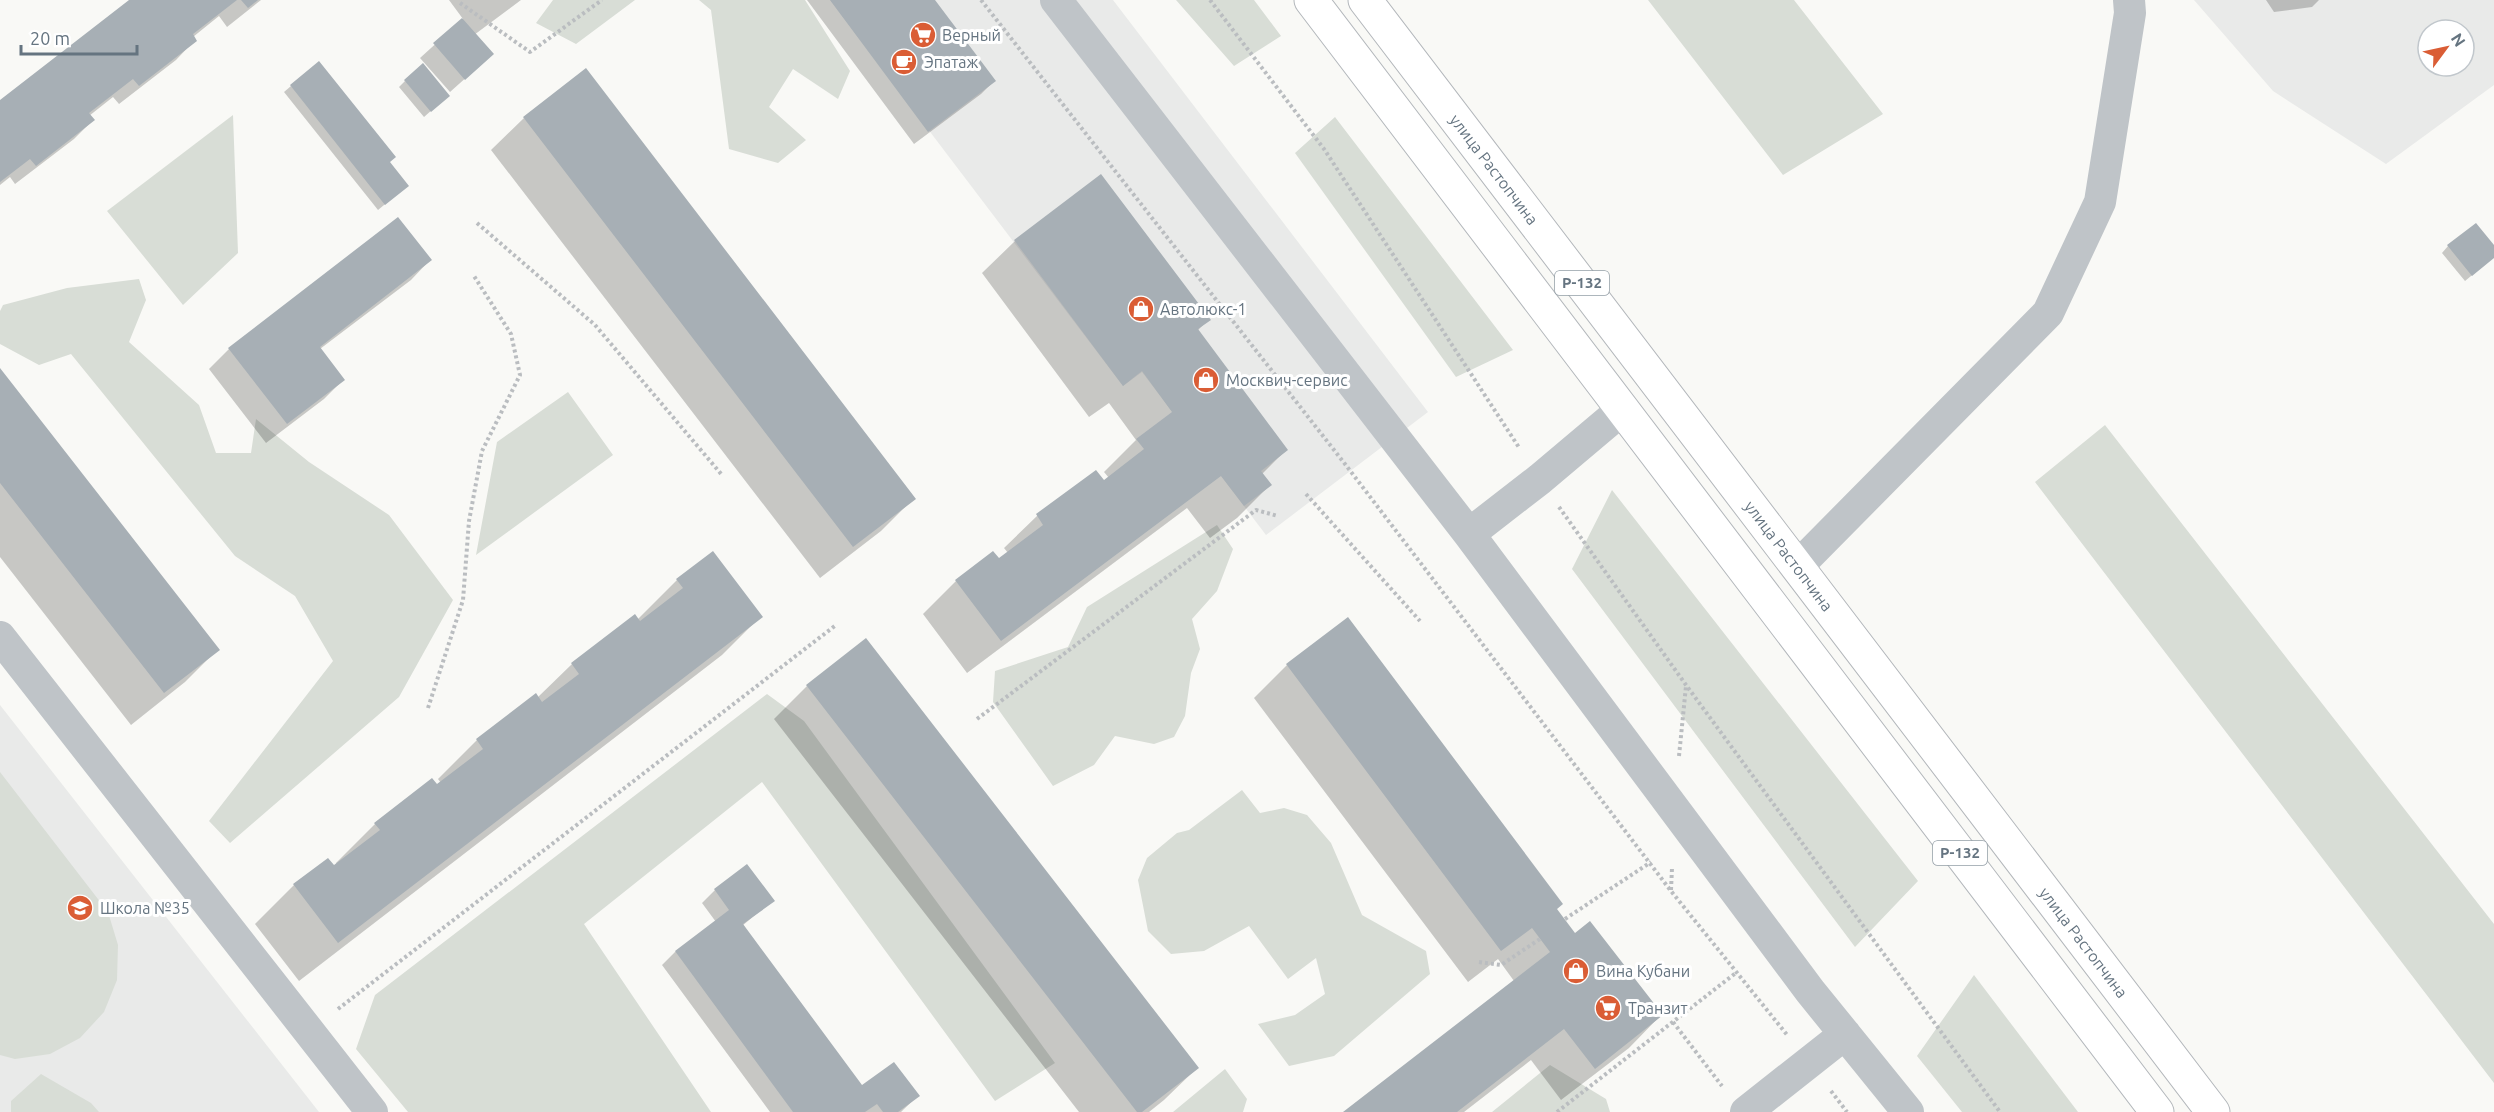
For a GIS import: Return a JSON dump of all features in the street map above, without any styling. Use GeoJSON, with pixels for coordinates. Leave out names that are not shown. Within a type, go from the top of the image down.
{"type":"FeatureCollection","features":[{"type":"Feature","properties":{"kind":"highway","name":"Р-132"},"geometry":{"type":"LineString","coordinates":[[1311,0],[2157,1112]]}},
{"type":"Feature","properties":{"kind":"highway","name":"улица Растопчина"},"geometry":{"type":"LineString","coordinates":[[1365,0],[2213,1112]]}},
{"type":"Feature","properties":{"kind":"street"},"geometry":{"type":"LineString","coordinates":[[1056,0],[1469,534],[1810,990],[1908,1112]]}},
{"type":"Feature","properties":{"kind":"street"},"geometry":{"type":"LineString","coordinates":[[1797,567],[2048,313],[2100,202],[2130,13],[2129,0]]}},
{"type":"Feature","properties":{"kind":"street"},"geometry":{"type":"LineString","coordinates":[[1469,534],[1540,479],[1623,409]]}},
{"type":"Feature","properties":{"kind":"street"},"geometry":{"type":"LineString","coordinates":[[0,637],[372,1112]]}},
{"type":"Feature","properties":{"kind":"street"},"geometry":{"type":"LineString","coordinates":[[1737,1103],[1845,1034]]}},
{"type":"Feature","properties":{"kind":"path"},"geometry":{"type":"LineString","coordinates":[[460,3],[530,52],[602,0]]}},
{"type":"Feature","properties":{"kind":"path"},"geometry":{"type":"LineString","coordinates":[[981,0],[1345,464],[1671,891],[1737,972],[1557,1112]]}},
{"type":"Feature","properties":{"kind":"path"},"geometry":{"type":"LineString","coordinates":[[1210,0],[1324,149],[1540,479],[1686,685],[2000,1112]]}},
{"type":"Feature","properties":{"kind":"path"},"geometry":{"type":"LineString","coordinates":[[477,223],[595,325],[722,475]]}},
{"type":"Feature","properties":{"kind":"path"},"geometry":{"type":"LineString","coordinates":[[428,708],[463,600],[469,521],[482,451],[520,375],[511,334],[474,276]]}},
{"type":"Feature","properties":{"kind":"path"},"geometry":{"type":"LineString","coordinates":[[1306,494],[1420,621]]}},
{"type":"Feature","properties":{"kind":"path"},"geometry":{"type":"LineString","coordinates":[[977,718],[1256,510],[1278,516]]}},
{"type":"Feature","properties":{"kind":"path"},"geometry":{"type":"LineString","coordinates":[[309,1032],[836,624]]}},
{"type":"Feature","properties":{"kind":"path"},"geometry":{"type":"LineString","coordinates":[[1565,919],[1651,862]]}},
{"type":"Feature","properties":{"kind":"path"},"geometry":{"type":"LineString","coordinates":[[1479,962],[1501,965],[1540,939]]}},
{"type":"Feature","properties":{"kind":"path"},"geometry":{"type":"LineString","coordinates":[[1672,1022],[1737,1103]]}},
{"type":"Feature","properties":{"kind":"shaded area"},"geometry":{"type":"Polygon","coordinates":[[[553,0],[635,0],[576,44],[536,23],[553,0]]]}},
{"type":"Feature","properties":{"kind":"shaded area"},"geometry":{"type":"Polygon","coordinates":[[[699,0],[805,0],[850,71],[838,99],[793,69],[769,107],[806,140],[778,163],[729,149],[711,10],[699,0]]]}},
{"type":"Feature","properties":{"kind":"shaded area"},"geometry":{"type":"Polygon","coordinates":[[[830,0],[1113,0],[1428,412],[1266,535],[1142,372],[1123,386],[830,0]]]}},
{"type":"Feature","properties":{"kind":"shaded area"},"geometry":{"type":"Polygon","coordinates":[[[1176,0],[1254,0],[1281,36],[1234,66],[1176,0]]]}},
{"type":"Feature","properties":{"kind":"shaded area"},"geometry":{"type":"Polygon","coordinates":[[[1648,0],[1794,0],[1883,114],[1783,175],[1648,0]]]}},
{"type":"Feature","properties":{"kind":"shaded area"},"geometry":{"type":"Polygon","coordinates":[[[2194,0],[2494,0],[2494,85],[2386,164],[2273,91],[2194,0]]]}},
{"type":"Feature","properties":{"kind":"shaded area"},"geometry":{"type":"Polygon","coordinates":[[[233,115],[238,253],[183,305],[107,211],[233,115]]]}},
{"type":"Feature","properties":{"kind":"shaded area"},"geometry":{"type":"Polygon","coordinates":[[[1335,117],[1513,350],[1456,377],[1295,153],[1335,117]]]}},
{"type":"Feature","properties":{"kind":"shaded area"},"geometry":{"type":"Polygon","coordinates":[[[139,279],[146,300],[129,342],[199,405],[216,453],[251,453],[256,419],[309,462],[389,515],[453,600],[399,697],[230,843],[209,821],[333,661],[295,596],[235,556],[71,354],[39,365],[0,344],[0,311],[3,305],[67,288],[139,279]]]}},
{"type":"Feature","properties":{"kind":"shaded area"},"geometry":{"type":"Polygon","coordinates":[[[568,392],[613,455],[476,555],[497,442],[568,392]]]}},
{"type":"Feature","properties":{"kind":"shaded area"},"geometry":{"type":"Polygon","coordinates":[[[2105,425],[2494,924],[2494,1083],[2035,482],[2105,425]]]}},
{"type":"Feature","properties":{"kind":"shaded area"},"geometry":{"type":"Polygon","coordinates":[[[1612,490],[1918,881],[1855,947],[1572,569],[1612,490]]]}},
{"type":"Feature","properties":{"kind":"shaded area"},"geometry":{"type":"Polygon","coordinates":[[[1217,525],[1233,549],[1217,591],[1192,619],[1200,649],[1191,673],[1185,716],[1174,737],[1154,744],[1115,736],[1094,765],[1053,786],[993,702],[995,671],[1068,647],[1087,607],[1217,525]]]}},
{"type":"Feature","properties":{"kind":"shaded area"},"geometry":{"type":"Polygon","coordinates":[[[767,694],[804,721],[1055,1063],[995,1101],[762,782],[584,924],[711,1112],[408,1112],[356,1049],[375,995],[767,694]]]}},
{"type":"Feature","properties":{"kind":"shaded area","name":"Школа №35"},"geometry":{"type":"Polygon","coordinates":[[[0,705],[319,1112],[0,1112],[0,705]]]}},
{"type":"Feature","properties":{"kind":"shaded area"},"geometry":{"type":"Polygon","coordinates":[[[0,772],[108,912],[118,945],[117,980],[104,1012],[80,1038],[50,1054],[15,1059],[0,1055],[0,772]]]}},
{"type":"Feature","properties":{"kind":"shaded area"},"geometry":{"type":"Polygon","coordinates":[[[1242,790],[1260,813],[1284,808],[1307,815],[1331,843],[1362,915],[1426,951],[1430,974],[1334,1056],[1289,1066],[1258,1024],[1295,1015],[1325,994],[1316,958],[1288,979],[1249,926],[1204,951],[1171,954],[1148,931],[1138,880],[1147,858],[1177,833],[1189,830],[1242,790]]]}},
{"type":"Feature","properties":{"kind":"shaded area"},"geometry":{"type":"Polygon","coordinates":[[[1974,975],[2078,1112],[1962,1112],[1917,1056],[1974,975]]]}},
{"type":"Feature","properties":{"kind":"shaded area"},"geometry":{"type":"Polygon","coordinates":[[[1550,1065],[1606,1099],[1610,1112],[1492,1112],[1550,1065]]]}},
{"type":"Feature","properties":{"kind":"shaded area"},"geometry":{"type":"Polygon","coordinates":[[[1225,1069],[1247,1099],[1243,1112],[1173,1112],[1225,1069]]]}},
{"type":"Feature","properties":{"kind":"shaded area"},"geometry":{"type":"Polygon","coordinates":[[[41,1074],[91,1103],[99,1112],[11,1112],[11,1101],[41,1074]]]}},
{"type":"Feature","properties":{"kind":"building"},"geometry":{"type":"Polygon","coordinates":[[[129,0],[237,0],[193,34],[197,41],[139,86],[133,79],[89,113],[95,120],[36,166],[30,159],[0,182],[0,100],[129,0]]]}},
{"type":"Feature","properties":{"kind":"building"},"geometry":{"type":"Polygon","coordinates":[[[241,0],[258,0],[248,8],[241,0]]]}},
{"type":"Feature","properties":{"kind":"building"},"geometry":{"type":"Polygon","coordinates":[[[830,0],[935,0],[996,81],[928,132],[830,0]]]}},
{"type":"Feature","properties":{"kind":"building"},"geometry":{"type":"Polygon","coordinates":[[[462,18],[494,54],[465,80],[433,43],[462,18]]]}},
{"type":"Feature","properties":{"kind":"building"},"geometry":{"type":"Polygon","coordinates":[[[319,61],[396,157],[390,162],[409,186],[385,205],[290,85],[319,61]]]}},
{"type":"Feature","properties":{"kind":"building"},"geometry":{"type":"Polygon","coordinates":[[[423,63],[450,96],[431,112],[404,80],[423,63]]]}},
{"type":"Feature","properties":{"kind":"building"},"geometry":{"type":"Polygon","coordinates":[[[586,68],[916,499],[853,547],[523,117],[586,68]]]}},
{"type":"Feature","properties":{"kind":"building"},"geometry":{"type":"Polygon","coordinates":[[[1101,174],[1211,320],[1198,329],[1288,450],[1261,471],[1272,485],[1244,506],[1221,476],[1001,641],[955,580],[993,551],[999,558],[1043,525],[1036,514],[1096,470],[1104,480],[1144,449],[1136,439],[1172,412],[1142,371],[1123,386],[1014,240],[1101,174]]]}},
{"type":"Feature","properties":{"kind":"building"},"geometry":{"type":"Polygon","coordinates":[[[398,217],[432,260],[320,347],[345,380],[287,424],[228,348],[398,217]]]}},
{"type":"Feature","properties":{"kind":"building"},"geometry":{"type":"Polygon","coordinates":[[[2476,223],[2494,245],[2494,258],[2472,276],[2447,245],[2476,223]]]}},
{"type":"Feature","properties":{"kind":"building"},"geometry":{"type":"Polygon","coordinates":[[[0,368],[220,650],[164,693],[0,483],[0,368]]]}},
{"type":"Feature","properties":{"kind":"building"},"geometry":{"type":"Polygon","coordinates":[[[713,551],[763,617],[338,943],[293,884],[328,858],[334,865],[380,830],[374,823],[432,778],[437,784],[483,749],[476,739],[536,693],[542,702],[579,674],[571,663],[635,614],[640,621],[683,588],[676,579],[713,551]]]}},
{"type":"Feature","properties":{"kind":"building"},"geometry":{"type":"Polygon","coordinates":[[[1348,617],[1563,904],[1557,909],[1575,933],[1590,921],[1663,1015],[1595,1069],[1564,1029],[1457,1112],[1343,1112],[1550,952],[1532,928],[1501,951],[1286,664],[1348,617]]]}},
{"type":"Feature","properties":{"kind":"building"},"geometry":{"type":"Polygon","coordinates":[[[866,638],[1199,1068],[1142,1112],[1137,1112],[806,685],[866,638]]]}},
{"type":"Feature","properties":{"kind":"building"},"geometry":{"type":"Polygon","coordinates":[[[747,864],[775,901],[743,924],[862,1085],[894,1062],[920,1096],[898,1112],[883,1112],[877,1104],[865,1112],[793,1112],[675,951],[729,910],[714,889],[747,864]]]}},
{"type":"Feature","properties":{"kind":"place","name":"Верный"},"geometry":{"type":"Point","coordinates":[923,35]}},
{"type":"Feature","properties":{"kind":"place","name":"Эпатаж"},"geometry":{"type":"Point","coordinates":[904,62]}},
{"type":"Feature","properties":{"kind":"place","name":"Автолюкс-1"},"geometry":{"type":"Point","coordinates":[1141,309]}},
{"type":"Feature","properties":{"kind":"place","name":"Москвич-сервис"},"geometry":{"type":"Point","coordinates":[1206,380]}},
{"type":"Feature","properties":{"kind":"place","name":"Школа №35"},"geometry":{"type":"Point","coordinates":[80,908]}},
{"type":"Feature","properties":{"kind":"place","name":"Вина Кубани"},"geometry":{"type":"Point","coordinates":[1576,971]}},
{"type":"Feature","properties":{"kind":"place","name":"Транзит"},"geometry":{"type":"Point","coordinates":[1608,1008]}}]}
